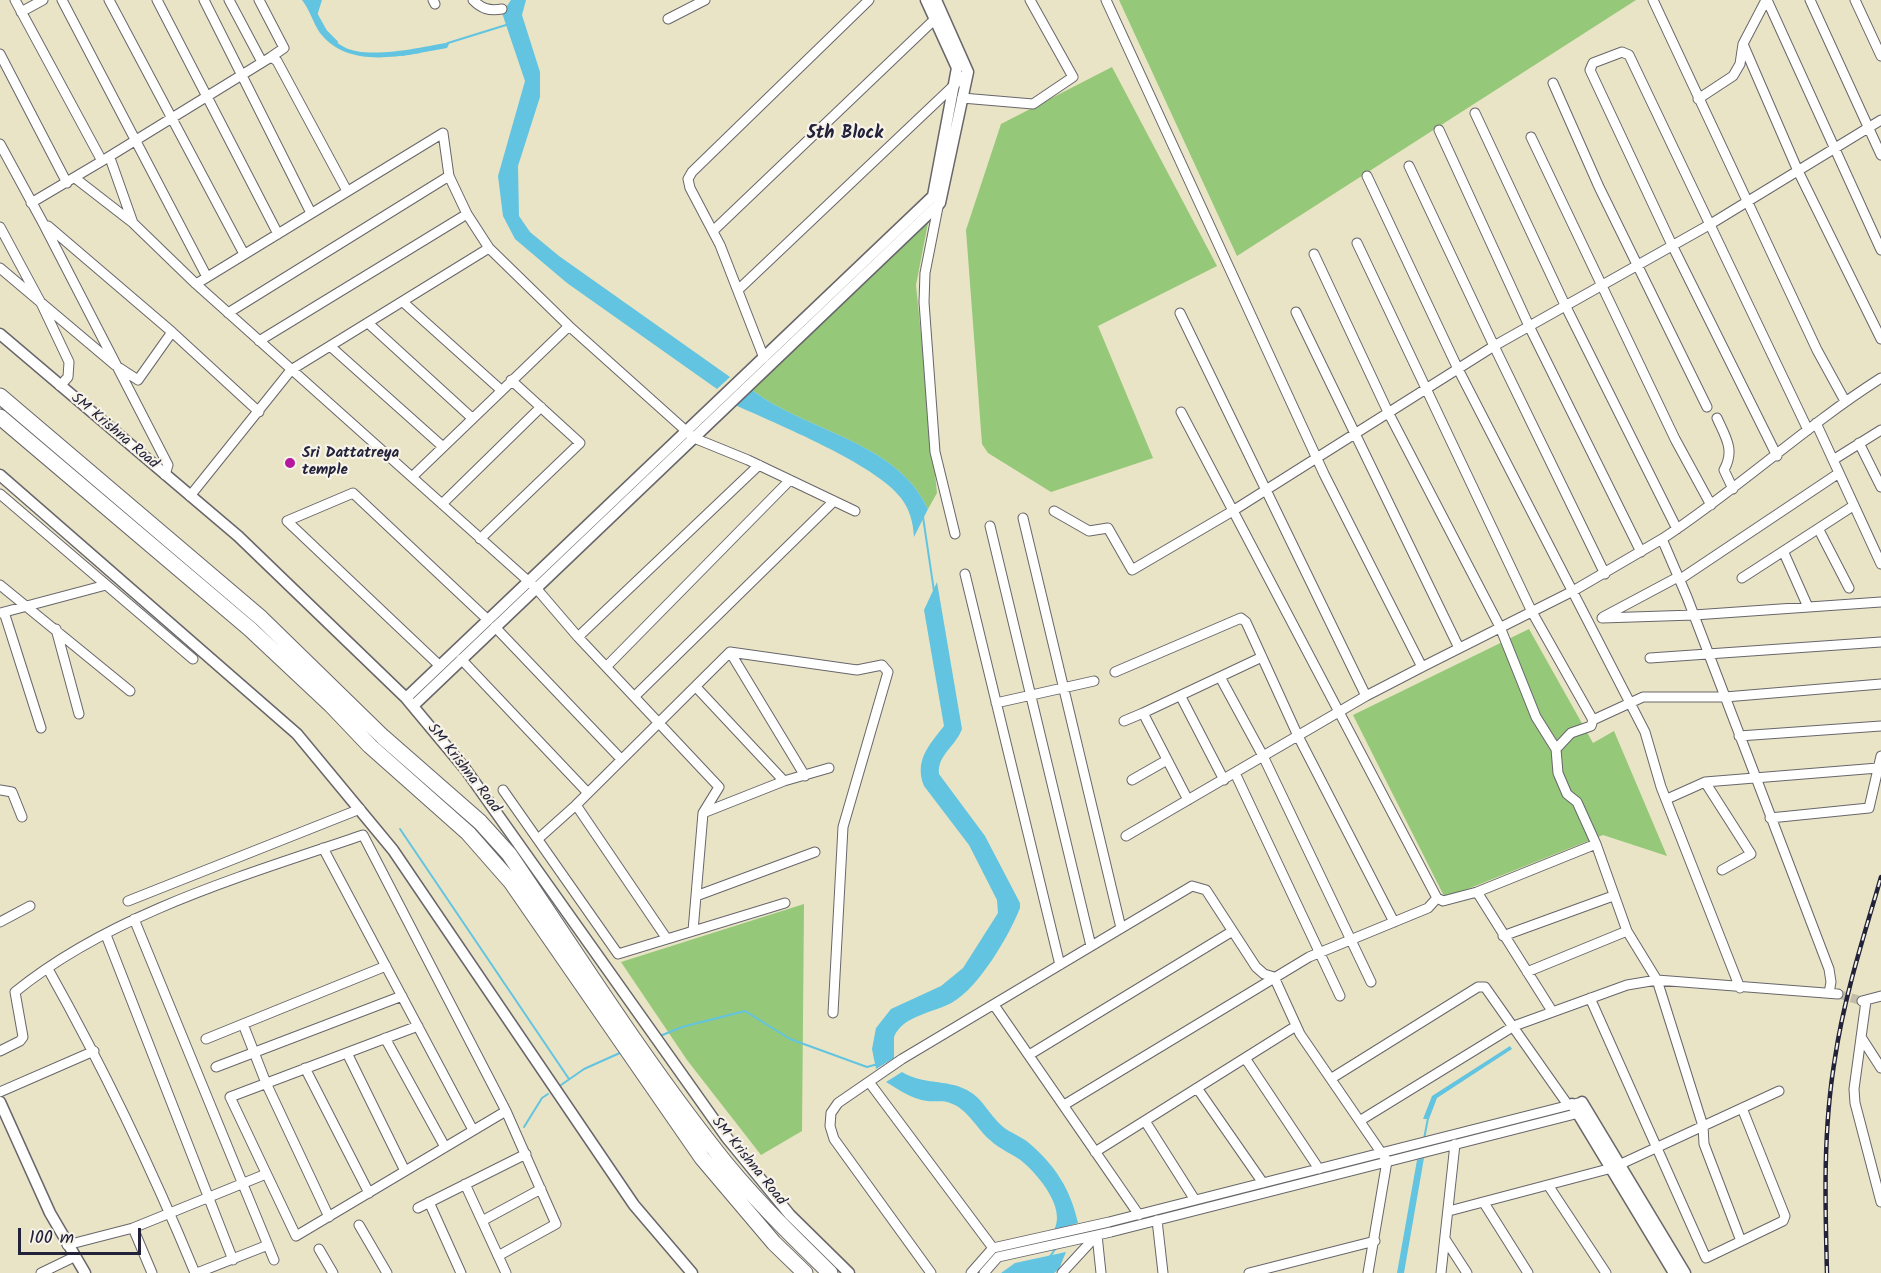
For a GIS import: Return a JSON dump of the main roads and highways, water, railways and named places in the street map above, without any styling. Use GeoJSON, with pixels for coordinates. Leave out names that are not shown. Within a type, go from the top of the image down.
{"type":"FeatureCollection","features":[{"type":"Feature","properties":{"kind":"highway","name":"SM Krishna Road"},"geometry":{"type":"LineString","coordinates":[[0,396],[225,598],[347,722],[468,833],[496,864],[592,988],[774,1243],[805,1273]]}},
{"type":"Feature","properties":{"kind":"highway","name":"SM Krishna Road"},"geometry":{"type":"LineString","coordinates":[[0,417],[225,598],[261,618],[358,711],[480,822],[509,854],[592,988]]}},
{"type":"Feature","properties":{"kind":"highway","name":"SM Krishna Road"},"geometry":{"type":"LineString","coordinates":[[708,1153],[830,1273]]}},
{"type":"Feature","properties":{"kind":"water"},"geometry":{"type":"Polygon","coordinates":[[[302,0],[322,0],[317,16],[322,25],[335,41],[354,51],[396,51],[450,42],[447,48],[396,56],[362,56],[347,52],[332,45],[320,33],[302,0]]]}},
{"type":"Feature","properties":{"kind":"water"},"geometry":{"type":"Polygon","coordinates":[[[511,0],[526,0],[522,15],[540,72],[540,97],[518,166],[519,216],[530,232],[559,256],[730,377],[717,389],[567,283],[515,239],[503,216],[498,176],[525,81],[502,13],[511,0]]]}},
{"type":"Feature","properties":{"kind":"water"},"geometry":{"type":"Polygon","coordinates":[[[752,390],[798,417],[873,453],[895,468],[914,486],[928,509],[914,537],[907,507],[889,485],[871,472],[824,446],[735,405],[752,390]]]}},
{"type":"Feature","properties":{"kind":"water"},"geometry":{"type":"Polygon","coordinates":[[[937,582],[962,729],[941,761],[939,774],[985,836],[1020,903],[1020,908],[1001,946],[973,985],[953,1002],[904,1024],[894,1037],[894,1058],[876,1069],[872,1049],[876,1028],[891,1009],[941,986],[963,968],[998,913],[997,900],[969,845],[924,786],[921,777],[925,754],[944,726],[924,610],[937,582]]]}},
{"type":"Feature","properties":{"kind":"water"},"geometry":{"type":"Polygon","coordinates":[[[1510,1046],[1512,1049],[1437,1098],[1429,1119],[1423,1119],[1432,1096],[1510,1046]]]}},
{"type":"Feature","properties":{"kind":"water"},"geometry":{"type":"Polygon","coordinates":[[[902,1072],[918,1079],[951,1084],[973,1093],[1002,1126],[1023,1138],[1047,1160],[1066,1189],[1078,1223],[1054,1230],[1057,1213],[1054,1203],[1044,1185],[1030,1169],[994,1143],[967,1114],[956,1106],[916,1098],[886,1082],[902,1072]]]}},
{"type":"Feature","properties":{"kind":"water"},"geometry":{"type":"Polygon","coordinates":[[[1424,1158],[1404,1273],[1397,1273],[1417,1160],[1424,1158]]]}},
{"type":"Feature","properties":{"kind":"water"},"geometry":{"type":"Polygon","coordinates":[[[1066,1252],[1059,1269],[1054,1273],[1001,1273],[1015,1263],[1066,1252]]]}},
{"type":"Feature","properties":{"kind":"waterway"},"geometry":{"type":"LineString","coordinates":[[316,13],[326,31],[337,42]]}},
{"type":"Feature","properties":{"kind":"waterway"},"geometry":{"type":"LineString","coordinates":[[448,43],[506,25]]}},
{"type":"Feature","properties":{"kind":"waterway"},"geometry":{"type":"LineString","coordinates":[[402,55],[420,52]]}},
{"type":"Feature","properties":{"kind":"waterway"},"geometry":{"type":"LineString","coordinates":[[369,56],[384,56]]}},
{"type":"Feature","properties":{"kind":"waterway"},"geometry":{"type":"LineString","coordinates":[[923,517],[934,591]]}},
{"type":"Feature","properties":{"kind":"waterway"},"geometry":{"type":"LineString","coordinates":[[400,829],[569,1079]]}},
{"type":"Feature","properties":{"kind":"waterway"},"geometry":{"type":"LineString","coordinates":[[660,1036],[682,1027],[745,1011],[790,1039],[867,1067],[878,1064]]}},
{"type":"Feature","properties":{"kind":"waterway"},"geometry":{"type":"LineString","coordinates":[[561,1085],[584,1069],[622,1052]]}},
{"type":"Feature","properties":{"kind":"waterway"},"geometry":{"type":"LineString","coordinates":[[524,1127],[542,1098],[548,1094]]}},
{"type":"Feature","properties":{"kind":"waterway"},"geometry":{"type":"LineString","coordinates":[[1424,1139],[1428,1118]]}},
{"type":"Feature","properties":{"kind":"waterway"},"geometry":{"type":"LineString","coordinates":[[1049,1258],[1056,1248]]}},
{"type":"Feature","properties":{"kind":"tunnel"},"geometry":{"type":"LineString","coordinates":[[1838,994],[1862,1001]]}},
{"type":"Feature","properties":{"kind":"railway"},"geometry":{"type":"LineString","coordinates":[[1827,1273],[1826,1165],[1831,1085],[1849,989],[1881,877]]}},
{"type":"Feature","properties":{"kind":"place","name":"Sri Dattatreya temple"},"geometry":{"type":"Point","coordinates":[290,463]}},
{"type":"Feature","properties":{"kind":"district","name":"5th Block"},"geometry":{"type":"Point","coordinates":[845,135]}}]}
